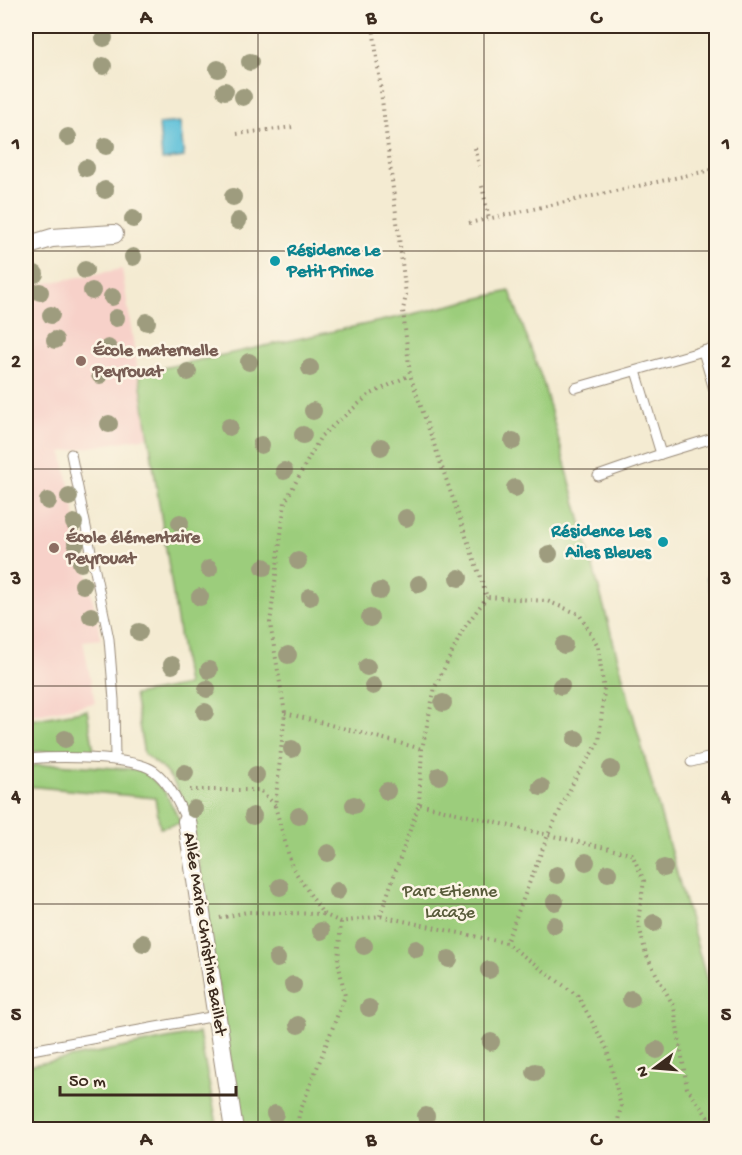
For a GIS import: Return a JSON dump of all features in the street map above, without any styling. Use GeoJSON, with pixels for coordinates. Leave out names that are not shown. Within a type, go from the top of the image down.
{"type":"FeatureCollection","features":[{"type":"Feature","properties":{"kind":"street"},"geometry":{"type":"LineString","coordinates":[[26,246],[52,238],[114,234]]}},
{"type":"Feature","properties":{"kind":"street","name":"Allée Marie Christine Baillet"},"geometry":{"type":"LineString","coordinates":[[187,821],[234,1130]]}},
{"type":"Feature","properties":{"kind":"lane"},"geometry":{"type":"LineString","coordinates":[[575,388],[717,347]]}},
{"type":"Feature","properties":{"kind":"lane"},"geometry":{"type":"LineString","coordinates":[[703,351],[717,397]]}},
{"type":"Feature","properties":{"kind":"lane"},"geometry":{"type":"LineString","coordinates":[[636,371],[661,454]]}},
{"type":"Feature","properties":{"kind":"lane"},"geometry":{"type":"LineString","coordinates":[[598,476],[717,438]]}},
{"type":"Feature","properties":{"kind":"lane"},"geometry":{"type":"LineString","coordinates":[[71,454],[109,639],[114,700],[115,760]]}},
{"type":"Feature","properties":{"kind":"lane"},"geometry":{"type":"LineString","coordinates":[[691,762],[717,756]]}},
{"type":"Feature","properties":{"kind":"lane","name":"Allée Marie Christine Baillet"},"geometry":{"type":"LineString","coordinates":[[26,759],[56,757],[115,760],[144,765],[155,771],[171,790],[187,821]]}},
{"type":"Feature","properties":{"kind":"lane"},"geometry":{"type":"LineString","coordinates":[[26,1051],[216,1016]]}},
{"type":"Feature","properties":{"kind":"path"},"geometry":{"type":"LineString","coordinates":[[374,26],[406,295],[402,310],[410,375],[487,597]]}},
{"type":"Feature","properties":{"kind":"path"},"geometry":{"type":"LineString","coordinates":[[237,134],[292,127]]}},
{"type":"Feature","properties":{"kind":"path"},"geometry":{"type":"LineString","coordinates":[[475,148],[478,166]]}},
{"type":"Feature","properties":{"kind":"path"},"geometry":{"type":"LineString","coordinates":[[469,223],[717,169]]}},
{"type":"Feature","properties":{"kind":"path"},"geometry":{"type":"LineString","coordinates":[[482,186],[489,219]]}},
{"type":"Feature","properties":{"kind":"path"},"geometry":{"type":"LineString","coordinates":[[323,914],[292,867],[275,806],[285,713],[270,623],[285,502],[321,436],[369,395],[410,375]]}},
{"type":"Feature","properties":{"kind":"path"},"geometry":{"type":"LineString","coordinates":[[380,916],[419,804],[422,749],[435,687],[464,628],[487,597]]}},
{"type":"Feature","properties":{"kind":"path"},"geometry":{"type":"LineString","coordinates":[[487,597],[547,601],[579,614],[598,646],[604,691],[599,742],[576,777],[548,835],[506,943]]}},
{"type":"Feature","properties":{"kind":"path"},"geometry":{"type":"LineString","coordinates":[[285,713],[422,749]]}},
{"type":"Feature","properties":{"kind":"path"},"geometry":{"type":"LineString","coordinates":[[171,790],[260,789],[275,806]]}},
{"type":"Feature","properties":{"kind":"path"},"geometry":{"type":"LineString","coordinates":[[419,804],[632,854],[644,881],[638,921],[646,955],[675,1007],[687,1088],[717,1128]]}},
{"type":"Feature","properties":{"kind":"path"},"geometry":{"type":"LineString","coordinates":[[201,920],[247,912],[323,914],[341,922],[380,916],[506,943],[578,996],[606,1048],[621,1106],[616,1130]]}},
{"type":"Feature","properties":{"kind":"path"},"geometry":{"type":"LineString","coordinates":[[297,1130],[299,1114],[345,996],[338,961],[341,922]]}},
{"type":"Feature","properties":{"kind":"shaded area"},"geometry":{"type":"Polygon","coordinates":[[[122,269],[148,437],[62,452],[101,639],[83,641],[95,703],[26,716],[26,287],[122,269]]]}},
{"type":"Feature","properties":{"kind":"green space","name":"Parc Etienne Lacaze"},"geometry":{"type":"Polygon","coordinates":[[[510,291],[543,382],[716,1013],[716,1129],[241,1129],[192,820],[173,781],[161,767],[144,754],[134,695],[187,685],[139,373],[510,291]]]}},
{"type":"Feature","properties":{"kind":"green space"},"geometry":{"type":"Polygon","coordinates":[[[87,710],[94,751],[26,752],[26,721],[87,710]]]}},
{"type":"Feature","properties":{"kind":"green space"},"geometry":{"type":"Polygon","coordinates":[[[57,764],[143,770],[165,792],[181,823],[160,828],[155,798],[26,786],[26,766],[57,764]]]}},
{"type":"Feature","properties":{"kind":"green space"},"geometry":{"type":"Polygon","coordinates":[[[199,1033],[218,1129],[26,1129],[26,1066],[199,1033]]]}},
{"type":"Feature","properties":{"kind":"water"},"geometry":{"type":"Polygon","coordinates":[[[180,122],[184,157],[162,160],[159,124],[180,122]]]}},
{"type":"Feature","properties":{"kind":"water"},"geometry":{"type":"Polygon","coordinates":[[[716,574],[716,609],[707,577],[716,574]]]}},
{"type":"Feature","properties":{"kind":"place","name":"Résidence Le Petit Prince"},"geometry":{"type":"Point","coordinates":[275,261]}},
{"type":"Feature","properties":{"kind":"place","name":"École maternelle Peyrouat"},"geometry":{"type":"Point","coordinates":[81,361]}},
{"type":"Feature","properties":{"kind":"place","name":"Résidence Les Ailes Bleues"},"geometry":{"type":"Point","coordinates":[663,542]}},
{"type":"Feature","properties":{"kind":"place","name":"École élémentaire Peyrouat"},"geometry":{"type":"Point","coordinates":[54,548]}}]}
